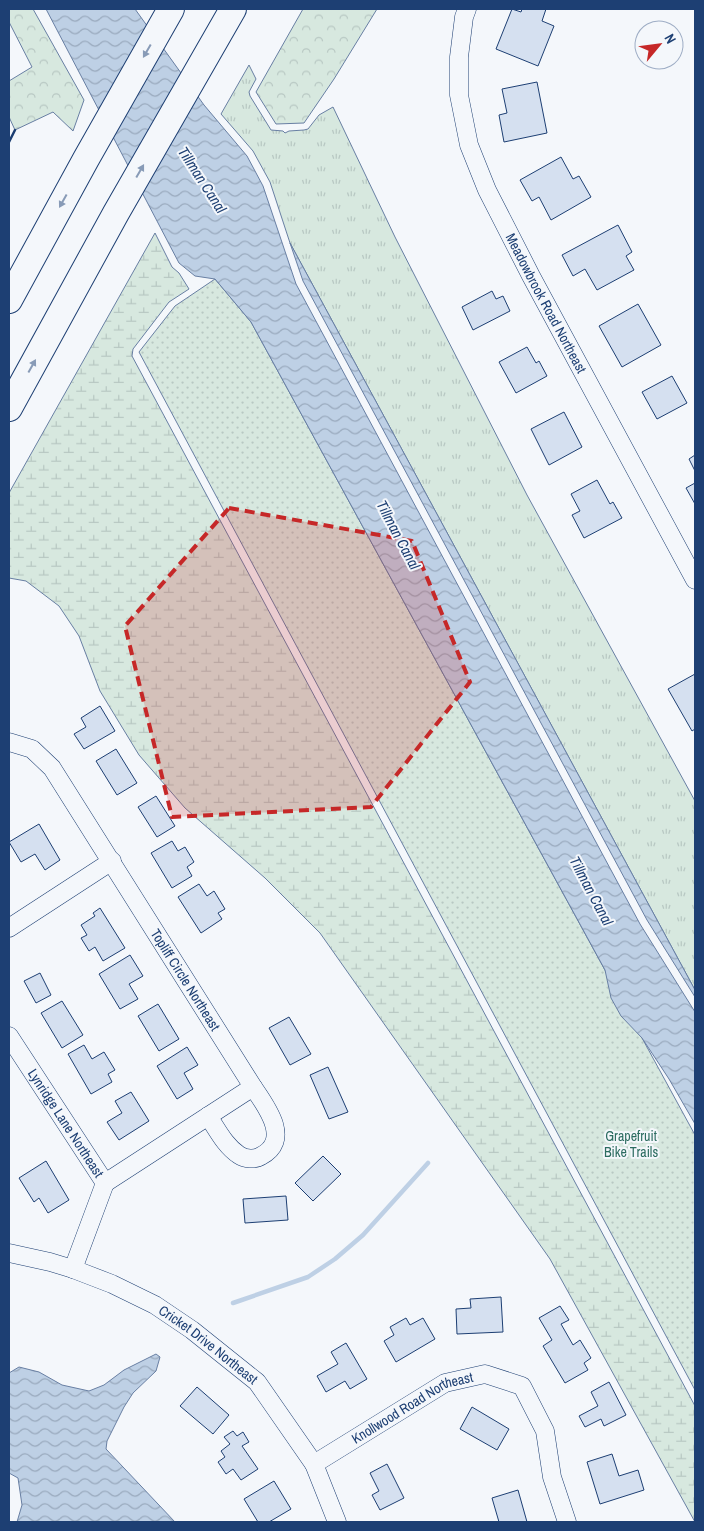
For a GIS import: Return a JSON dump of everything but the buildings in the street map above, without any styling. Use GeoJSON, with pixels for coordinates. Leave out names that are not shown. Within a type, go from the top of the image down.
{"type":"FeatureCollection","features":[{"type":"Feature","properties":{"kind":"highway"},"geometry":{"type":"LineString","coordinates":[[9,300],[171,9]]}},
{"type":"Feature","properties":{"kind":"highway"},"geometry":{"type":"LineString","coordinates":[[9,408],[116,213],[228,18]]}},
{"type":"Feature","properties":{"kind":"street","name":"Meadowbrook Road Northeast"},"geometry":{"type":"LineString","coordinates":[[467,9],[464,17],[459,57],[459,95],[468,145],[487,190],[531,276],[695,580]]}},
{"type":"Feature","properties":{"kind":"street","name":"Topliff Circle Northeast"},"geometry":{"type":"LineString","coordinates":[[9,742],[32,749],[52,768],[253,1087]]}},
{"type":"Feature","properties":{"kind":"street"},"geometry":{"type":"LineString","coordinates":[[9,928],[112,861]]}},
{"type":"Feature","properties":{"kind":"street","name":"Lynridge Lane Northeast"},"geometry":{"type":"LineString","coordinates":[[9,1036],[105,1183],[73,1269]]}},
{"type":"Feature","properties":{"kind":"street"},"geometry":{"type":"LineString","coordinates":[[105,1183],[208,1116],[253,1087],[271,1114],[276,1135],[273,1144],[269,1151],[256,1158],[241,1157],[224,1140],[208,1116]]}},
{"type":"Feature","properties":{"kind":"street","name":"Cricket Drive Northeast"},"geometry":{"type":"LineString","coordinates":[[9,1253],[73,1269],[112,1284],[155,1305],[192,1330],[257,1382],[314,1464],[337,1522]]}},
{"type":"Feature","properties":{"kind":"street","name":"Knollwood Road Northeast"},"geometry":{"type":"LineString","coordinates":[[314,1464],[444,1383],[484,1374],[522,1386],[545,1431],[552,1477],[567,1522]]}},
{"type":"Feature","properties":{"kind":"highlighted area"},"geometry":{"type":"Polygon","coordinates":[[[229,508],[412,541],[470,682],[371,807],[172,817],[125,626],[229,508]]]}},
{"type":"Feature","properties":{"kind":"green space"},"geometry":{"type":"Polygon","coordinates":[[[9,9],[33,9],[84,100],[73,131],[53,112],[15,130],[9,117],[9,81],[32,67],[9,22],[9,9]]]}},
{"type":"Feature","properties":{"kind":"green space"},"geometry":{"type":"Polygon","coordinates":[[[303,9],[377,9],[334,79],[304,123],[276,124],[256,92],[303,9]]]}},
{"type":"Feature","properties":{"kind":"green space"},"geometry":{"type":"Polygon","coordinates":[[[249,65],[256,79],[249,92],[250,96],[271,130],[283,131],[285,133],[308,129],[319,115],[333,107],[395,237],[527,495],[695,801],[695,990],[290,243],[270,182],[253,151],[221,114],[249,65]]]}},
{"type":"Feature","properties":{"kind":"green space"},"geometry":{"type":"Polygon","coordinates":[[[155,233],[172,267],[179,273],[189,289],[169,302],[133,349],[132,356],[695,1406],[695,1522],[550,1259],[320,933],[265,878],[185,808],[139,755],[100,691],[79,636],[59,606],[26,581],[9,578],[9,493],[155,233]]]}},
{"type":"Feature","properties":{"kind":"green space","name":"Grapefruit Bike Trails"},"geometry":{"type":"Polygon","coordinates":[[[215,279],[251,322],[695,1135],[695,1390],[139,352],[175,306],[215,279]]]}},
{"type":"Feature","properties":{"kind":"water","name":"Tillman Canal"},"geometry":{"type":"Polygon","coordinates":[[[46,9],[135,9],[204,105],[247,156],[263,186],[296,284],[640,924],[695,1012],[695,1124],[642,1038],[621,1016],[611,998],[605,970],[251,322],[215,279],[195,276],[179,263],[46,9]]]}},
{"type":"Feature","properties":{"kind":"water"},"geometry":{"type":"Polygon","coordinates":[[[290,243],[695,990],[695,997],[647,920],[303,281],[290,243]]]}},
{"type":"Feature","properties":{"kind":"water"},"geometry":{"type":"Polygon","coordinates":[[[156,1354],[160,1357],[156,1371],[133,1393],[124,1407],[107,1441],[106,1449],[175,1522],[17,1522],[22,1505],[18,1478],[9,1473],[9,1373],[19,1367],[39,1372],[62,1385],[89,1391],[104,1385],[124,1370],[156,1354]]]}},
{"type":"Feature","properties":{"kind":"waterway"},"geometry":{"type":"LineString","coordinates":[[233,1303],[308,1277],[335,1259],[363,1235],[428,1163]]}},
{"type":"Feature","properties":{"kind":"wall"},"geometry":{"type":"LineString","coordinates":[[9,142],[15,130]]}}]}
